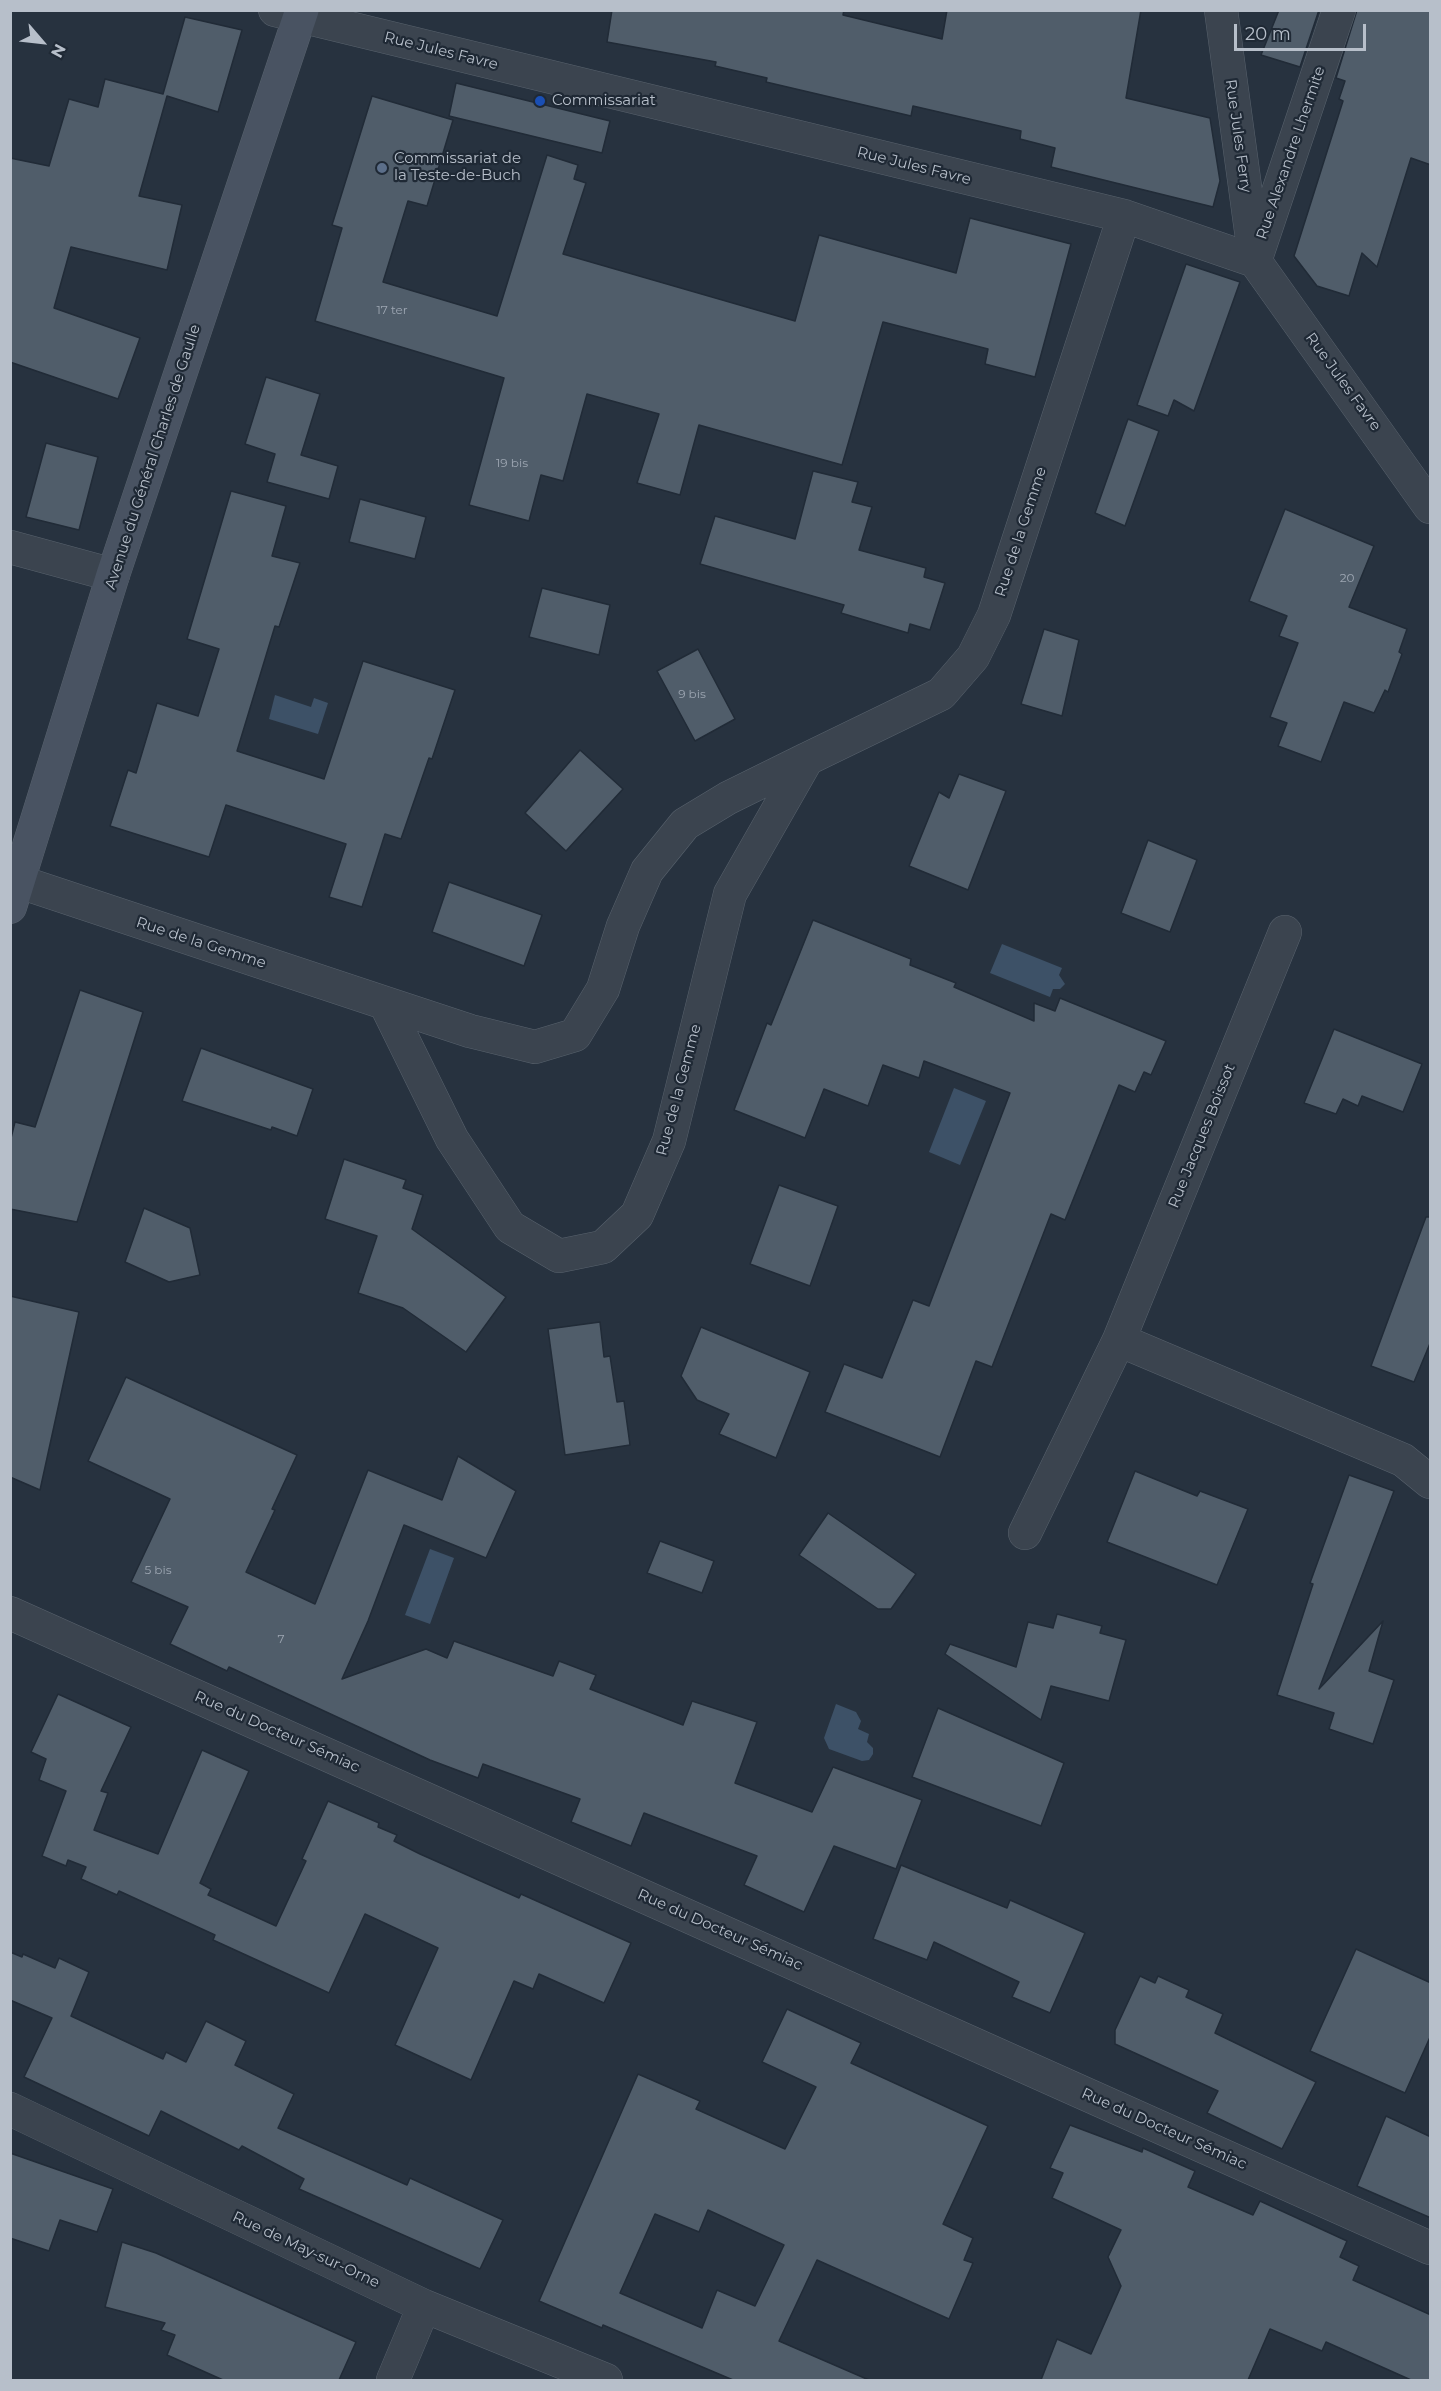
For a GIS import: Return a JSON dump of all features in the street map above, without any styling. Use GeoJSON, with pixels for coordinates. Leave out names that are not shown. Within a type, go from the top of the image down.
{"type":"FeatureCollection","features":[{"type":"Feature","properties":{"kind":"street","name":"Rue Jules Ferry"},"geometry":{"type":"LineString","coordinates":[[1221,10],[1255,261]]}},
{"type":"Feature","properties":{"kind":"street","name":"Rue Alexandre Lhermite"},"geometry":{"type":"LineString","coordinates":[[1255,261],[1339,10]]}},
{"type":"Feature","properties":{"kind":"street","name":"Rue Jules Favre"},"geometry":{"type":"LineString","coordinates":[[292,13],[1124,216],[1255,261],[1431,507]]}},
{"type":"Feature","properties":{"kind":"street","name":"Avenue du Général Charles de Gaulle"},"geometry":{"type":"LineString","coordinates":[[14,894],[292,13]]}},
{"type":"Feature","properties":{"kind":"street","name":"Rue de la Gemme"},"geometry":{"type":"LineString","coordinates":[[14,894],[385,1003],[470,1031],[535,1047],[575,1035],[603,989],[623,926],[647,871],[685,824],[728,798],[941,694],[973,657],[993,615],[1124,216]]}},
{"type":"Feature","properties":{"kind":"street"},"geometry":{"type":"LineString","coordinates":[[1387,443],[1431,460]]}},
{"type":"Feature","properties":{"kind":"street"},"geometry":{"type":"LineString","coordinates":[[10,547],[113,575]]}},
{"type":"Feature","properties":{"kind":"street","name":"Rue de la Gemme"},"geometry":{"type":"LineString","coordinates":[[385,1003],[452,1139],[510,1227],[559,1256],[603,1247],[637,1215],[669,1141],[730,894],[807,759]]}},
{"type":"Feature","properties":{"kind":"street","name":"Rue Jacques Boissot"},"geometry":{"type":"LineString","coordinates":[[1025,1533],[1119,1340],[1285,932]]}},
{"type":"Feature","properties":{"kind":"street"},"geometry":{"type":"LineString","coordinates":[[1119,1340],[1403,1460],[1431,1482]]}},
{"type":"Feature","properties":{"kind":"street","name":"Rue du Docteur Sémiac"},"geometry":{"type":"LineString","coordinates":[[10,1613],[1431,2248]]}},
{"type":"Feature","properties":{"kind":"street","name":"Rue de May-sur-Orne"},"geometry":{"type":"LineString","coordinates":[[10,2109],[424,2306],[606,2380]]}},
{"type":"Feature","properties":{"kind":"street"},"geometry":{"type":"LineString","coordinates":[[393,2380],[424,2306]]}},
{"type":"Feature","properties":{"kind":"water"},"geometry":{"type":"Polygon","coordinates":[[[275,695],[311,707],[314,698],[328,703],[318,734],[269,719],[275,695]]]}},
{"type":"Feature","properties":{"kind":"water"},"geometry":{"type":"Polygon","coordinates":[[[1002,944],[1062,968],[1059,975],[1065,984],[1060,989],[1053,989],[1050,997],[990,973],[1002,944]]]}},
{"type":"Feature","properties":{"kind":"water"},"geometry":{"type":"Polygon","coordinates":[[[954,1088],[986,1101],[960,1165],[929,1152],[954,1088]]]}},
{"type":"Feature","properties":{"kind":"water"},"geometry":{"type":"Polygon","coordinates":[[[430,1549],[454,1558],[430,1624],[405,1615],[430,1549]]]}},
{"type":"Feature","properties":{"kind":"water"},"geometry":{"type":"Polygon","coordinates":[[[836,1704],[856,1712],[861,1721],[858,1729],[869,1734],[867,1742],[873,1748],[873,1754],[869,1760],[862,1761],[829,1749],[824,1738],[836,1704]]]}},
{"type":"Feature","properties":{"kind":"building"},"geometry":{"type":"Polygon","coordinates":[[[612,10],[844,10],[843,15],[942,39],[947,10],[1141,10],[1126,98],[1210,118],[1220,181],[1213,207],[1051,167],[1055,148],[1020,139],[1021,131],[913,106],[911,116],[766,82],[767,78],[715,66],[716,62],[607,42],[612,10]]]}},
{"type":"Feature","properties":{"kind":"building"},"geometry":{"type":"Polygon","coordinates":[[[1279,10],[1319,10],[1300,67],[1261,55],[1279,10]]]}},
{"type":"Feature","properties":{"kind":"building"},"geometry":{"type":"Polygon","coordinates":[[[1357,10],[1431,10],[1431,165],[1411,158],[1377,267],[1362,253],[1349,296],[1317,286],[1294,256],[1343,101],[1339,99],[1345,81],[1336,78],[1357,10]]]}},
{"type":"Feature","properties":{"kind":"building"},"geometry":{"type":"Polygon","coordinates":[[[185,17],[242,30],[218,112],[167,96],[139,196],[182,205],[167,270],[71,247],[54,308],[140,338],[118,399],[10,362],[10,158],[49,166],[69,99],[98,107],[105,79],[163,94],[185,17]]]}},
{"type":"Feature","properties":{"kind":"building"},"geometry":{"type":"Polygon","coordinates":[[[456,83],[610,121],[602,153],[449,116],[456,83]]]}},
{"type":"Feature","properties":{"kind":"building"},"geometry":{"type":"Polygon","coordinates":[[[372,96],[453,120],[427,206],[408,201],[383,282],[497,316],[547,155],[578,165],[574,179],[586,183],[563,254],[795,321],[819,235],[956,273],[970,218],[1071,244],[1035,377],[985,364],[988,349],[883,322],[842,465],[699,425],[680,495],[637,483],[659,414],[587,394],[563,481],[541,475],[529,521],[469,505],[504,378],[315,321],[342,228],[332,225],[372,96]]]}},
{"type":"Feature","properties":{"kind":"building"},"geometry":{"type":"Polygon","coordinates":[[[1186,264],[1240,282],[1194,411],[1174,400],[1168,416],[1137,405],[1186,264]]]}},
{"type":"Feature","properties":{"kind":"building"},"geometry":{"type":"Polygon","coordinates":[[[266,377],[320,394],[301,455],[338,466],[329,499],[267,482],[275,454],[245,444],[266,377]]]}},
{"type":"Feature","properties":{"kind":"building"},"geometry":{"type":"Polygon","coordinates":[[[1128,419],[1159,431],[1125,526],[1095,513],[1128,419]]]}},
{"type":"Feature","properties":{"kind":"building"},"geometry":{"type":"Polygon","coordinates":[[[46,443],[98,457],[79,530],[26,517],[46,443]]]}},
{"type":"Feature","properties":{"kind":"building"},"geometry":{"type":"Polygon","coordinates":[[[813,471],[858,482],[852,502],[872,507],[859,550],[926,568],[924,577],[945,583],[930,630],[910,624],[908,633],[841,613],[844,605],[700,564],[715,516],[795,539],[813,471]]]}},
{"type":"Feature","properties":{"kind":"building"},"geometry":{"type":"Polygon","coordinates":[[[231,491],[286,506],[272,556],[300,563],[279,627],[275,626],[237,751],[324,779],[363,661],[455,690],[432,759],[429,758],[401,839],[385,834],[362,907],[329,897],[346,844],[226,805],[209,857],[110,826],[128,770],[136,773],[157,703],[198,716],[219,649],[187,639],[231,491]]]}},
{"type":"Feature","properties":{"kind":"building"},"geometry":{"type":"Polygon","coordinates":[[[360,499],[426,517],[415,559],[349,542],[360,499]]]}},
{"type":"Feature","properties":{"kind":"building"},"geometry":{"type":"Polygon","coordinates":[[[1285,509],[1374,546],[1349,607],[1407,629],[1399,652],[1402,654],[1388,692],[1385,690],[1374,713],[1344,702],[1321,762],[1278,746],[1287,723],[1270,717],[1298,643],[1279,636],[1287,616],[1249,601],[1285,509]]]}},
{"type":"Feature","properties":{"kind":"building"},"geometry":{"type":"Polygon","coordinates":[[[542,588],[610,605],[599,655],[529,637],[542,588]]]}},
{"type":"Feature","properties":{"kind":"building"},"geometry":{"type":"Polygon","coordinates":[[[1044,629],[1079,640],[1062,716],[1021,704],[1044,629]]]}},
{"type":"Feature","properties":{"kind":"building"},"geometry":{"type":"Polygon","coordinates":[[[698,649],[735,719],[695,741],[657,671],[698,649]]]}},
{"type":"Feature","properties":{"kind":"building"},"geometry":{"type":"Polygon","coordinates":[[[580,750],[623,789],[566,851],[525,813],[580,750]]]}},
{"type":"Feature","properties":{"kind":"building"},"geometry":{"type":"Polygon","coordinates":[[[959,774],[1006,791],[968,890],[909,866],[939,792],[949,798],[959,774]]]}},
{"type":"Feature","properties":{"kind":"building"},"geometry":{"type":"Polygon","coordinates":[[[1148,840],[1197,860],[1170,932],[1121,913],[1148,840]]]}},
{"type":"Feature","properties":{"kind":"building"},"geometry":{"type":"Polygon","coordinates":[[[449,882],[542,915],[524,966],[432,932],[449,882]]]}},
{"type":"Feature","properties":{"kind":"building"},"geometry":{"type":"Polygon","coordinates":[[[813,920],[911,959],[910,965],[956,983],[954,987],[1034,1021],[1034,1003],[1055,1011],[1060,998],[1166,1041],[1151,1075],[1144,1072],[1135,1092],[1119,1085],[1065,1220],[1051,1214],[992,1367],[976,1361],[940,1457],[825,1412],[844,1364],[882,1378],[913,1300],[929,1306],[1010,1093],[924,1061],[919,1078],[883,1065],[868,1106],[824,1089],[805,1138],[734,1110],[767,1023],[771,1025],[813,920]]]}},
{"type":"Feature","properties":{"kind":"building"},"geometry":{"type":"Polygon","coordinates":[[[80,990],[143,1012],[77,1222],[10,1209],[10,1142],[15,1122],[35,1127],[80,990]]]}},
{"type":"Feature","properties":{"kind":"building"},"geometry":{"type":"Polygon","coordinates":[[[1334,1029],[1422,1064],[1403,1112],[1362,1096],[1358,1106],[1343,1099],[1336,1114],[1304,1103],[1334,1029]]]}},
{"type":"Feature","properties":{"kind":"building"},"geometry":{"type":"Polygon","coordinates":[[[201,1048],[313,1089],[297,1136],[272,1127],[271,1130],[182,1101],[201,1048]]]}},
{"type":"Feature","properties":{"kind":"building"},"geometry":{"type":"Polygon","coordinates":[[[344,1159],[406,1180],[403,1188],[423,1195],[412,1229],[506,1297],[466,1352],[403,1308],[358,1293],[377,1236],[325,1219],[344,1159]]]}},
{"type":"Feature","properties":{"kind":"building"},"geometry":{"type":"Polygon","coordinates":[[[779,1185],[838,1206],[810,1286],[750,1264],[779,1185]]]}},
{"type":"Feature","properties":{"kind":"building"},"geometry":{"type":"Polygon","coordinates":[[[144,1208],[190,1228],[200,1275],[169,1282],[125,1262],[144,1208]]]}},
{"type":"Feature","properties":{"kind":"building"},"geometry":{"type":"Polygon","coordinates":[[[1426,1217],[1431,1217],[1431,1341],[1414,1382],[1371,1366],[1426,1217]]]}},
{"type":"Feature","properties":{"kind":"building"},"geometry":{"type":"Polygon","coordinates":[[[10,1296],[79,1312],[40,1490],[10,1477],[10,1296]]]}},
{"type":"Feature","properties":{"kind":"building"},"geometry":{"type":"Polygon","coordinates":[[[600,1322],[604,1357],[610,1356],[617,1402],[624,1401],[630,1445],[565,1455],[548,1329],[600,1322]]]}},
{"type":"Feature","properties":{"kind":"building"},"geometry":{"type":"Polygon","coordinates":[[[701,1327],[810,1372],[776,1458],[719,1434],[729,1414],[697,1400],[681,1376],[701,1327]]]}},
{"type":"Feature","properties":{"kind":"building"},"geometry":{"type":"Polygon","coordinates":[[[126,1377],[297,1455],[272,1509],[275,1510],[246,1572],[315,1604],[368,1470],[442,1500],[458,1456],[516,1491],[486,1558],[404,1525],[368,1621],[342,1679],[426,1649],[447,1658],[454,1641],[553,1676],[559,1661],[596,1675],[590,1689],[683,1725],[692,1701],[757,1722],[735,1783],[812,1812],[833,1767],[922,1800],[896,1869],[834,1846],[804,1912],[744,1885],[757,1856],[644,1813],[631,1846],[571,1822],[580,1799],[483,1764],[478,1778],[430,1760],[229,1667],[227,1671],[170,1644],[188,1607],[131,1582],[170,1499],[88,1461],[126,1377]]]}},
{"type":"Feature","properties":{"kind":"building"},"geometry":{"type":"Polygon","coordinates":[[[1135,1471],[1197,1496],[1200,1491],[1248,1509],[1217,1585],[1107,1542],[1135,1471]]]}},
{"type":"Feature","properties":{"kind":"building"},"geometry":{"type":"Polygon","coordinates":[[[1349,1475],[1394,1491],[1319,1689],[1383,1621],[1369,1671],[1394,1680],[1373,1744],[1329,1729],[1334,1713],[1277,1695],[1313,1584],[1310,1583],[1349,1475]]]}},
{"type":"Feature","properties":{"kind":"building"},"geometry":{"type":"Polygon","coordinates":[[[828,1513],[916,1574],[891,1609],[878,1609],[799,1555],[828,1513]]]}},
{"type":"Feature","properties":{"kind":"building"},"geometry":{"type":"Polygon","coordinates":[[[660,1541],[714,1561],[702,1593],[647,1573],[660,1541]]]}},
{"type":"Feature","properties":{"kind":"building"},"geometry":{"type":"Polygon","coordinates":[[[1057,1614],[1102,1626],[1100,1633],[1126,1640],[1109,1701],[1051,1686],[1041,1720],[945,1654],[950,1644],[1016,1667],[1028,1622],[1053,1628],[1057,1614]]]}},
{"type":"Feature","properties":{"kind":"building"},"geometry":{"type":"Polygon","coordinates":[[[58,1694],[131,1727],[101,1791],[108,1793],[94,1830],[158,1854],[202,1750],[249,1771],[200,1883],[211,1889],[208,1895],[276,1926],[306,1861],[302,1859],[328,1801],[379,1823],[378,1827],[397,1835],[394,1841],[420,1854],[519,1898],[521,1894],[631,1943],[604,2003],[539,1974],[533,1989],[514,1981],[471,2080],[395,2045],[438,1948],[365,1914],[329,1993],[213,1940],[215,1935],[119,1891],[117,1895],[81,1879],[86,1867],[68,1860],[66,1866],[42,1856],[66,1791],[39,1780],[46,1759],[31,1752],[58,1694]]]}},
{"type":"Feature","properties":{"kind":"building"},"geometry":{"type":"Polygon","coordinates":[[[938,1708],[1064,1763],[1041,1826],[912,1777],[938,1708]]]}},
{"type":"Feature","properties":{"kind":"building"},"geometry":{"type":"Polygon","coordinates":[[[901,1865],[1007,1908],[1010,1900],[1085,1933],[1050,2013],[1012,1997],[1019,1982],[934,1942],[927,1960],[873,1939],[901,1865]]]}},
{"type":"Feature","properties":{"kind":"building"},"geometry":{"type":"Polygon","coordinates":[[[1356,1949],[1431,1983],[1431,2035],[1405,2093],[1310,2051],[1356,1949]]]}},
{"type":"Feature","properties":{"kind":"building"},"geometry":{"type":"Polygon","coordinates":[[[10,1952],[22,1957],[23,1954],[55,1968],[59,1958],[89,1972],[71,2016],[163,2059],[166,2052],[186,2062],[206,2021],[246,2041],[235,2065],[294,2094],[278,2128],[407,2185],[410,2178],[503,2220],[480,2269],[299,2189],[304,2179],[242,2146],[239,2150],[161,2111],[149,2136],[24,2077],[52,2018],[10,2000],[10,1952]]]}},
{"type":"Feature","properties":{"kind":"building"},"geometry":{"type":"Polygon","coordinates":[[[1140,1976],[1155,1983],[1158,1976],[1189,1990],[1186,1997],[1223,2014],[1215,2033],[1316,2082],[1282,2149],[1207,2113],[1218,2091],[1115,2044],[1115,2030],[1140,1976]]]}},
{"type":"Feature","properties":{"kind":"building"},"geometry":{"type":"Polygon","coordinates":[[[787,2009],[861,2043],[851,2063],[988,2126],[943,2224],[973,2238],[964,2260],[973,2263],[949,2319],[817,2260],[779,2341],[869,2380],[733,2380],[603,2325],[602,2328],[539,2301],[638,2074],[700,2101],[696,2109],[785,2149],[816,2087],[762,2062],[787,2009]],[[708,2210],[699,2232],[655,2214],[620,2293],[702,2328],[717,2290],[755,2306],[784,2245],[708,2210]]]}},
{"type":"Feature","properties":{"kind":"building"},"geometry":{"type":"Polygon","coordinates":[[[1386,2116],[1431,2137],[1431,2218],[1357,2186],[1386,2116]]]}},
{"type":"Feature","properties":{"kind":"building"},"geometry":{"type":"Polygon","coordinates":[[[1070,2125],[1142,2152],[1143,2148],[1195,2171],[1188,2187],[1253,2215],[1260,2201],[1347,2241],[1340,2257],[1359,2266],[1353,2280],[1431,2315],[1431,2380],[1411,2380],[1326,2342],[1322,2351],[1270,2329],[1248,2380],[1041,2380],[1057,2339],[1091,2354],[1121,2286],[1108,2257],[1121,2230],[1052,2198],[1063,2173],[1050,2168],[1070,2125]]]}},
{"type":"Feature","properties":{"kind":"building"},"geometry":{"type":"Polygon","coordinates":[[[10,2153],[113,2189],[97,2232],[60,2220],[49,2251],[10,2238],[10,2153]]]}},
{"type":"Feature","properties":{"kind":"building"},"geometry":{"type":"Polygon","coordinates":[[[122,2242],[156,2253],[356,2342],[339,2380],[223,2380],[167,2355],[175,2335],[161,2330],[165,2323],[105,2307],[122,2242]]]}},
{"type":"Feature","properties":{"kind":"place","name":"Commissariat"},"geometry":{"type":"Point","coordinates":[540,101]}},
{"type":"Feature","properties":{"kind":"place","name":"Commissariat de la Teste-de-Buch"},"geometry":{"type":"Point","coordinates":[382,168]}}]}
